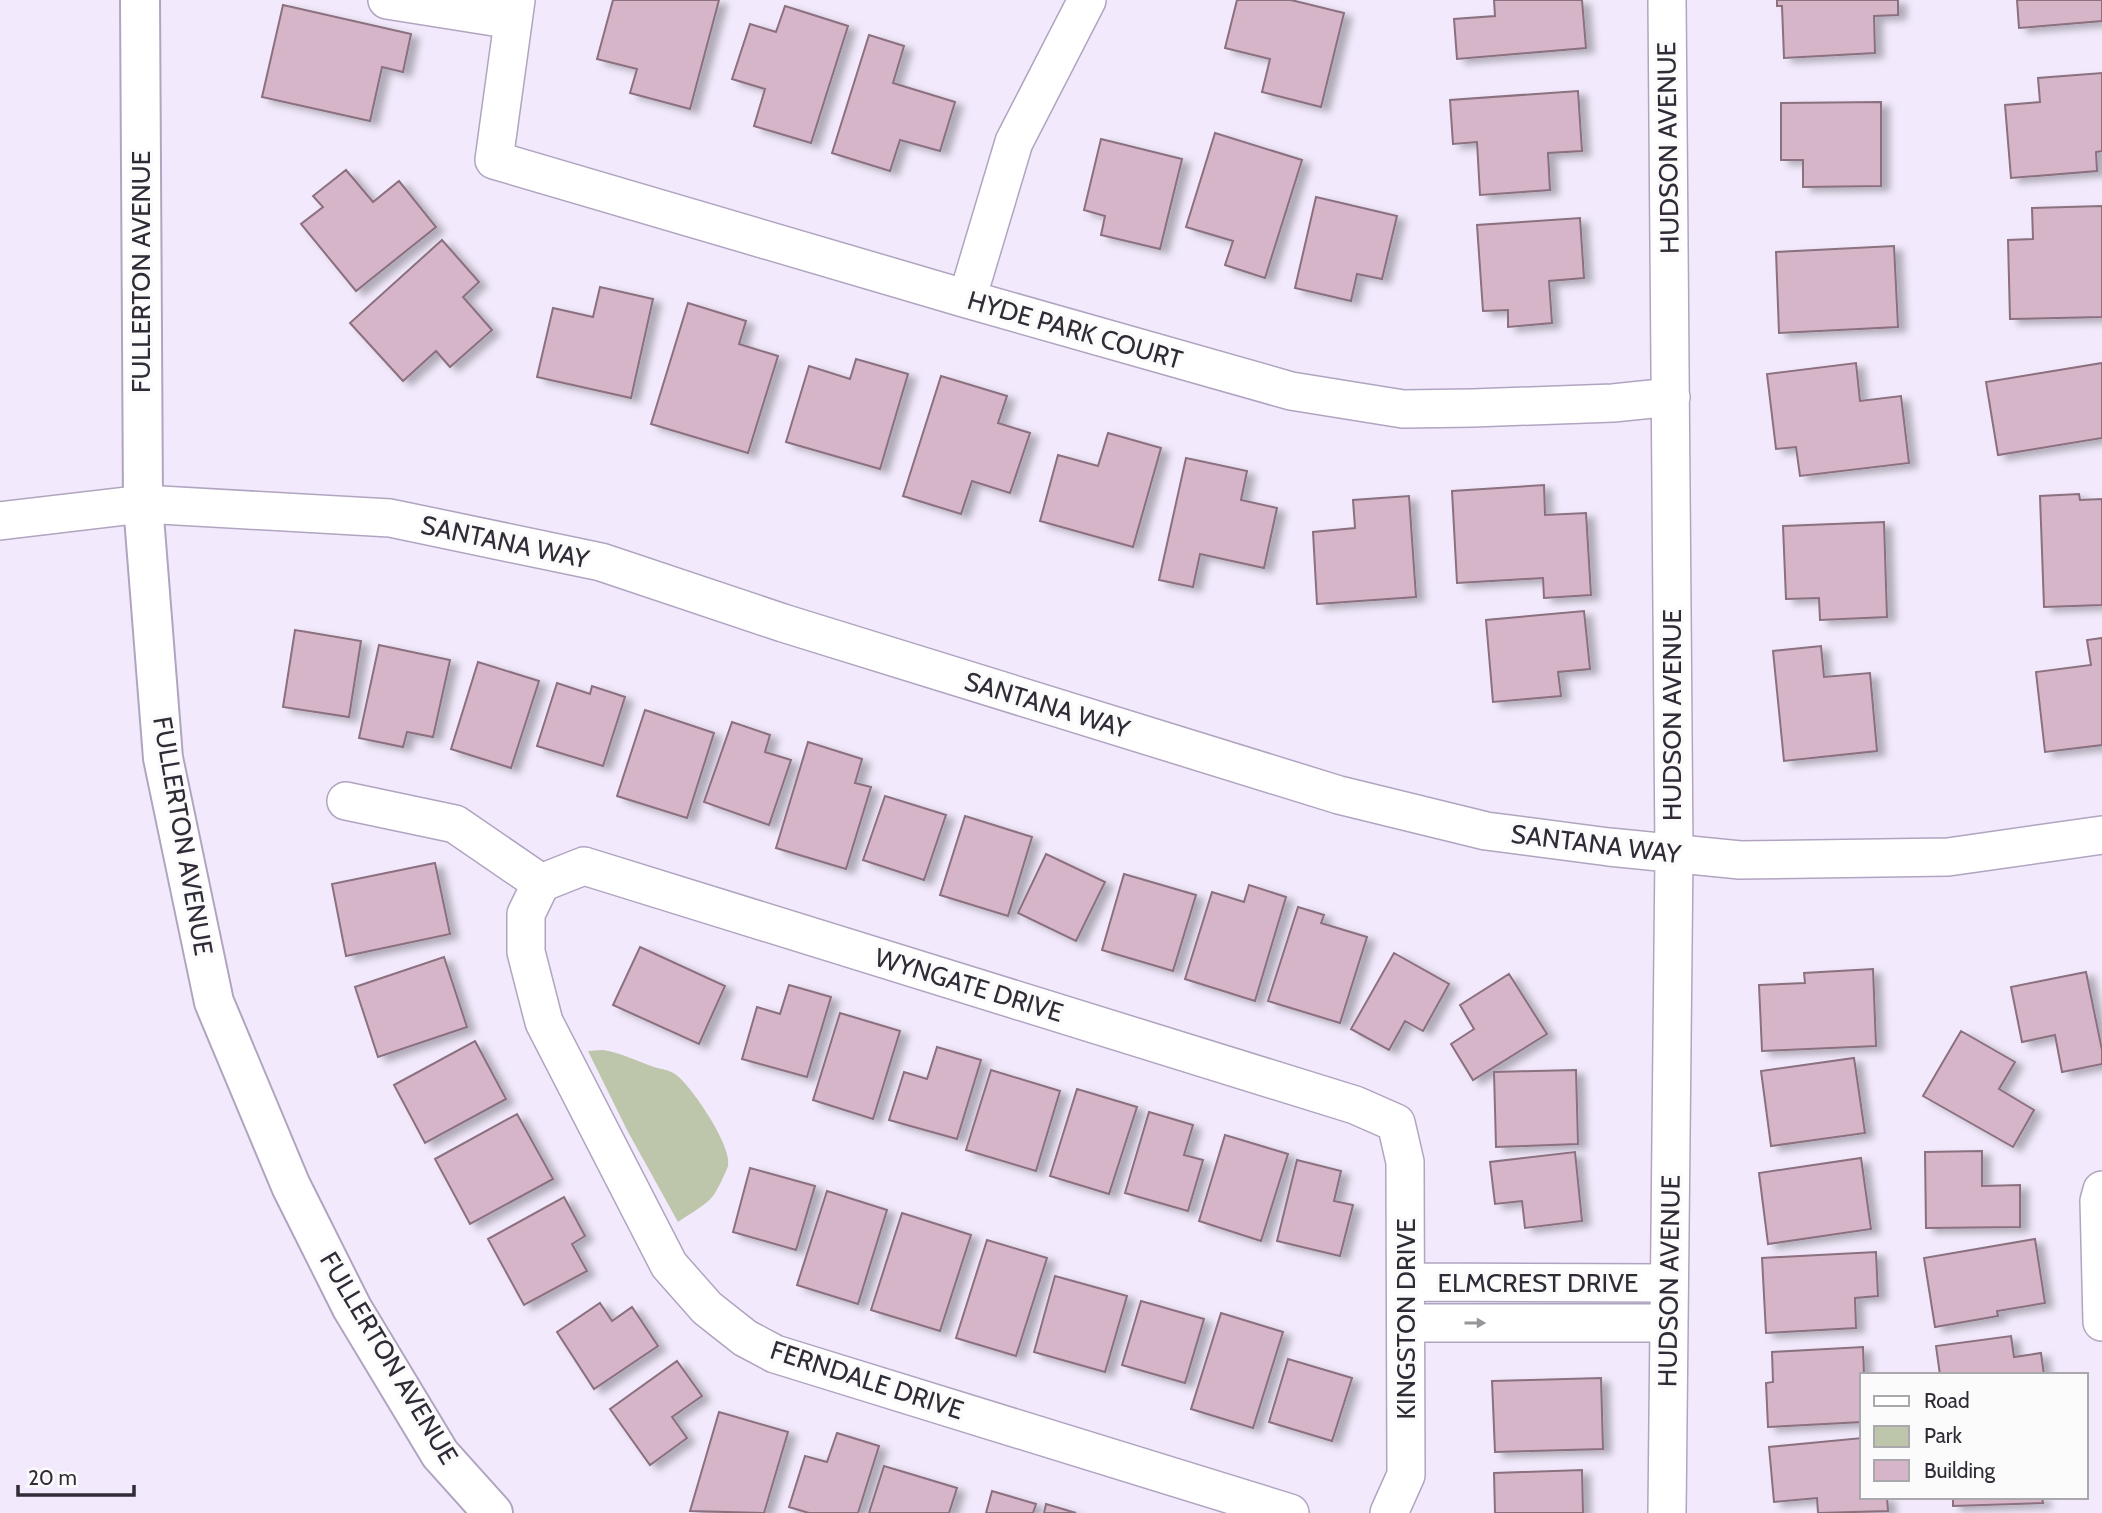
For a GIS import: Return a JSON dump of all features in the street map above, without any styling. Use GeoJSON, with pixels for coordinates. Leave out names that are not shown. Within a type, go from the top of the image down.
{"type":"FeatureCollection","features":[{"type":"Feature","properties":{"kind":"main road","name":"FULLERTON AVENUE"},"geometry":{"type":"LineString","coordinates":[[141,0],[143,504],[163,758],[214,1002],[291,1186],[352,1308],[440,1454],[494,1513]]}},
{"type":"Feature","properties":{"kind":"street"},"geometry":{"type":"LineString","coordinates":[[387,0],[515,10]]}},
{"type":"Feature","properties":{"kind":"street"},"geometry":{"type":"LineString","coordinates":[[967,299],[1014,142],[1087,0]]}},
{"type":"Feature","properties":{"kind":"street","name":"HUDSON AVENUE"},"geometry":{"type":"LineString","coordinates":[[1667,0],[1674,854],[1667,1513]]}},
{"type":"Feature","properties":{"kind":"street","name":"HYDE PARK COURT"},"geometry":{"type":"LineString","coordinates":[[515,10],[494,160],[1291,391],[1403,409],[1613,403],[1671,397]]}},
{"type":"Feature","properties":{"kind":"street","name":"SANTANA WAY"},"geometry":{"type":"LineString","coordinates":[[0,521],[143,504],[390,518],[601,562],[783,623],[1339,794],[1486,831],[1740,860],[1948,858],[2102,835]]}},
{"type":"Feature","properties":{"kind":"street"},"geometry":{"type":"LineString","coordinates":[[346,800],[455,824],[541,883]]}},
{"type":"Feature","properties":{"kind":"street","name":"WYNGATE DRIVE"},"geometry":{"type":"LineString","coordinates":[[541,883],[584,866],[1355,1105],[1396,1123]]}},
{"type":"Feature","properties":{"kind":"street","name":"FERNDALE DRIVE"},"geometry":{"type":"LineString","coordinates":[[541,883],[526,914],[526,952],[544,1022],[669,1265],[707,1308],[745,1338],[775,1354],[1290,1513]]}},
{"type":"Feature","properties":{"kind":"street","name":"KINGSTON DRIVE"},"geometry":{"type":"LineString","coordinates":[[1389,1513],[1406,1475],[1405,1163],[1396,1123]]}},
{"type":"Feature","properties":{"kind":"street"},"geometry":{"type":"LineString","coordinates":[[2102,1191],[2099,1201],[2102,1321]]}},
{"type":"Feature","properties":{"kind":"street","name":"ELMCREST DRIVE"},"geometry":{"type":"LineString","coordinates":[[1407,1282],[1669,1283]]}},
{"type":"Feature","properties":{"kind":"street","name":"ELMCREST DRIVE"},"geometry":{"type":"LineString","coordinates":[[1406,1323],[1668,1323]]}},
{"type":"Feature","properties":{"kind":"green space"},"geometry":{"type":"Polygon","coordinates":[[[603,1050],[675,1074],[700,1103],[718,1131],[728,1157],[728,1166],[715,1194],[678,1222],[627,1130],[588,1051],[603,1050]]]}},
{"type":"Feature","properties":{"kind":"building"},"geometry":{"type":"Polygon","coordinates":[[[613,0],[719,0],[690,109],[630,93],[637,69],[597,59],[613,0]]]}},
{"type":"Feature","properties":{"kind":"building"},"geometry":{"type":"Polygon","coordinates":[[[1237,0],[1291,0],[1344,13],[1321,107],[1262,92],[1270,59],[1225,48],[1237,0]]]}},
{"type":"Feature","properties":{"kind":"building"},"geometry":{"type":"Polygon","coordinates":[[[1494,0],[1582,0],[1586,48],[1457,59],[1454,19],[1495,16],[1494,0]]]}},
{"type":"Feature","properties":{"kind":"building"},"geometry":{"type":"Polygon","coordinates":[[[1777,0],[1898,0],[1898,15],[1874,16],[1875,53],[1784,58],[1782,6],[1777,6],[1777,0]]]}},
{"type":"Feature","properties":{"kind":"building"},"geometry":{"type":"Polygon","coordinates":[[[2017,0],[2102,0],[2102,21],[2019,28],[2017,0]]]}},
{"type":"Feature","properties":{"kind":"building"},"geometry":{"type":"Polygon","coordinates":[[[283,5],[411,34],[403,72],[382,67],[370,121],[262,97],[283,5]]]}},
{"type":"Feature","properties":{"kind":"building"},"geometry":{"type":"Polygon","coordinates":[[[785,6],[848,26],[811,143],[754,126],[765,89],[732,79],[750,24],[776,32],[785,6]]]}},
{"type":"Feature","properties":{"kind":"building"},"geometry":{"type":"Polygon","coordinates":[[[869,35],[904,46],[893,83],[955,102],[940,151],[900,140],[890,171],[832,153],[869,35]]]}},
{"type":"Feature","properties":{"kind":"building"},"geometry":{"type":"Polygon","coordinates":[[[2102,73],[2102,151],[2096,152],[2097,171],[2011,178],[2005,105],[2040,102],[2038,78],[2102,73]]]}},
{"type":"Feature","properties":{"kind":"building"},"geometry":{"type":"Polygon","coordinates":[[[1578,91],[1582,151],[1548,153],[1550,190],[1480,195],[1477,142],[1453,144],[1450,100],[1578,91]]]}},
{"type":"Feature","properties":{"kind":"building"},"geometry":{"type":"Polygon","coordinates":[[[1881,102],[1881,186],[1803,187],[1803,160],[1781,160],[1781,103],[1881,102]]]}},
{"type":"Feature","properties":{"kind":"building"},"geometry":{"type":"Polygon","coordinates":[[[1215,133],[1302,160],[1265,278],[1225,265],[1233,241],[1186,227],[1215,133]]]}},
{"type":"Feature","properties":{"kind":"building"},"geometry":{"type":"Polygon","coordinates":[[[1101,139],[1182,159],[1160,249],[1101,235],[1105,216],[1084,210],[1101,139]]]}},
{"type":"Feature","properties":{"kind":"building"},"geometry":{"type":"Polygon","coordinates":[[[346,170],[373,202],[399,181],[436,227],[356,291],[301,224],[323,207],[313,196],[346,170]]]}},
{"type":"Feature","properties":{"kind":"building"},"geometry":{"type":"Polygon","coordinates":[[[1316,197],[1397,216],[1382,279],[1357,274],[1351,301],[1295,288],[1316,197]]]}},
{"type":"Feature","properties":{"kind":"building"},"geometry":{"type":"Polygon","coordinates":[[[2102,206],[2102,317],[2010,319],[2008,240],[2033,239],[2032,208],[2102,206]]]}},
{"type":"Feature","properties":{"kind":"building"},"geometry":{"type":"Polygon","coordinates":[[[1580,218],[1584,278],[1549,281],[1552,323],[1508,327],[1508,310],[1483,311],[1477,225],[1580,218]]]}},
{"type":"Feature","properties":{"kind":"building"},"geometry":{"type":"Polygon","coordinates":[[[442,240],[479,282],[463,297],[492,330],[450,367],[436,351],[403,381],[350,323],[442,240]]]}},
{"type":"Feature","properties":{"kind":"building"},"geometry":{"type":"Polygon","coordinates":[[[1894,246],[1898,327],[1779,333],[1776,252],[1894,246]]]}},
{"type":"Feature","properties":{"kind":"building"},"geometry":{"type":"Polygon","coordinates":[[[600,287],[653,299],[631,398],[537,377],[553,308],[593,317],[600,287]]]}},
{"type":"Feature","properties":{"kind":"building"},"geometry":{"type":"Polygon","coordinates":[[[688,303],[746,321],[739,344],[778,356],[748,453],[651,424],[688,303]]]}},
{"type":"Feature","properties":{"kind":"building"},"geometry":{"type":"Polygon","coordinates":[[[856,359],[908,374],[880,469],[786,442],[809,366],[850,379],[856,359]]]}},
{"type":"Feature","properties":{"kind":"building"},"geometry":{"type":"Polygon","coordinates":[[[1856,363],[1860,401],[1901,396],[1909,463],[1800,476],[1796,447],[1776,449],[1767,374],[1856,363]]]}},
{"type":"Feature","properties":{"kind":"building"},"geometry":{"type":"Polygon","coordinates":[[[2102,363],[2102,438],[1998,455],[1986,382],[2102,363]]]}},
{"type":"Feature","properties":{"kind":"building"},"geometry":{"type":"Polygon","coordinates":[[[941,376],[1007,396],[998,423],[1030,433],[1010,493],[972,481],[961,514],[903,496],[941,376]]]}},
{"type":"Feature","properties":{"kind":"building"},"geometry":{"type":"Polygon","coordinates":[[[1108,433],[1161,448],[1133,547],[1040,521],[1058,455],[1098,466],[1108,433]]]}},
{"type":"Feature","properties":{"kind":"building"},"geometry":{"type":"Polygon","coordinates":[[[1186,458],[1247,471],[1241,500],[1277,508],[1264,568],[1200,554],[1193,587],[1159,580],[1186,458]]]}},
{"type":"Feature","properties":{"kind":"building"},"geometry":{"type":"Polygon","coordinates":[[[1544,485],[1545,515],[1586,513],[1591,595],[1544,598],[1543,578],[1457,583],[1452,491],[1544,485]]]}},
{"type":"Feature","properties":{"kind":"building"},"geometry":{"type":"Polygon","coordinates":[[[2079,494],[2080,500],[2102,499],[2102,605],[2044,607],[2040,496],[2079,494]]]}},
{"type":"Feature","properties":{"kind":"building"},"geometry":{"type":"Polygon","coordinates":[[[1409,496],[1416,597],[1317,604],[1313,532],[1355,528],[1353,500],[1409,496]]]}},
{"type":"Feature","properties":{"kind":"building"},"geometry":{"type":"Polygon","coordinates":[[[1884,522],[1887,617],[1820,620],[1819,598],[1786,599],[1783,526],[1884,522]]]}},
{"type":"Feature","properties":{"kind":"building"},"geometry":{"type":"Polygon","coordinates":[[[1584,611],[1590,669],[1558,672],[1561,696],[1493,702],[1486,620],[1584,611]]]}},
{"type":"Feature","properties":{"kind":"building"},"geometry":{"type":"Polygon","coordinates":[[[295,630],[361,641],[349,717],[283,707],[295,630]]]}},
{"type":"Feature","properties":{"kind":"building"},"geometry":{"type":"Polygon","coordinates":[[[2102,638],[2102,745],[2045,752],[2036,672],[2091,665],[2087,640],[2102,638]]]}},
{"type":"Feature","properties":{"kind":"building"},"geometry":{"type":"Polygon","coordinates":[[[379,645],[450,660],[433,737],[407,732],[403,747],[359,738],[379,645]]]}},
{"type":"Feature","properties":{"kind":"building"},"geometry":{"type":"Polygon","coordinates":[[[1821,646],[1824,677],[1870,673],[1877,751],[1784,761],[1773,651],[1821,646]]]}},
{"type":"Feature","properties":{"kind":"building"},"geometry":{"type":"Polygon","coordinates":[[[478,662],[539,681],[511,768],[451,749],[478,662]]]}},
{"type":"Feature","properties":{"kind":"building"},"geometry":{"type":"Polygon","coordinates":[[[557,683],[590,694],[592,686],[625,697],[603,766],[537,746],[557,683]]]}},
{"type":"Feature","properties":{"kind":"building"},"geometry":{"type":"Polygon","coordinates":[[[645,710],[714,733],[687,818],[617,796],[645,710]]]}},
{"type":"Feature","properties":{"kind":"building"},"geometry":{"type":"Polygon","coordinates":[[[732,722],[770,735],[765,752],[791,760],[769,825],[704,802],[732,722]]]}},
{"type":"Feature","properties":{"kind":"building"},"geometry":{"type":"Polygon","coordinates":[[[808,742],[862,759],[855,783],[871,787],[846,869],[776,848],[808,742]]]}},
{"type":"Feature","properties":{"kind":"building"},"geometry":{"type":"Polygon","coordinates":[[[885,796],[946,815],[924,880],[863,860],[885,796]]]}},
{"type":"Feature","properties":{"kind":"building"},"geometry":{"type":"Polygon","coordinates":[[[965,816],[1032,837],[1008,916],[940,895],[965,816]]]}},
{"type":"Feature","properties":{"kind":"building"},"geometry":{"type":"Polygon","coordinates":[[[1046,854],[1105,882],[1076,941],[1018,913],[1046,854]]]}},
{"type":"Feature","properties":{"kind":"building"},"geometry":{"type":"Polygon","coordinates":[[[435,863],[450,934],[346,956],[332,884],[435,863]]]}},
{"type":"Feature","properties":{"kind":"building"},"geometry":{"type":"Polygon","coordinates":[[[1124,874],[1196,895],[1173,971],[1102,950],[1124,874]]]}},
{"type":"Feature","properties":{"kind":"building"},"geometry":{"type":"Polygon","coordinates":[[[1249,885],[1286,897],[1255,1001],[1185,979],[1212,892],[1244,902],[1249,885]]]}},
{"type":"Feature","properties":{"kind":"building"},"geometry":{"type":"Polygon","coordinates":[[[1298,907],[1324,915],[1321,923],[1367,937],[1340,1023],[1268,1001],[1298,907]]]}},
{"type":"Feature","properties":{"kind":"building"},"geometry":{"type":"Polygon","coordinates":[[[640,947],[725,986],[699,1044],[613,1005],[640,947]]]}},
{"type":"Feature","properties":{"kind":"building"},"geometry":{"type":"Polygon","coordinates":[[[1394,953],[1449,984],[1423,1031],[1405,1021],[1389,1050],[1351,1029],[1394,953]]]}},
{"type":"Feature","properties":{"kind":"building"},"geometry":{"type":"Polygon","coordinates":[[[444,957],[467,1027],[378,1057],[355,987],[444,957]]]}},
{"type":"Feature","properties":{"kind":"building"},"geometry":{"type":"Polygon","coordinates":[[[1873,969],[1876,1046],[1762,1051],[1759,985],[1805,983],[1804,973],[1873,969]]]}},
{"type":"Feature","properties":{"kind":"building"},"geometry":{"type":"Polygon","coordinates":[[[2086,972],[2102,1050],[2102,1064],[2062,1072],[2055,1035],[2022,1042],[2011,987],[2086,972]]]}},
{"type":"Feature","properties":{"kind":"building"},"geometry":{"type":"Polygon","coordinates":[[[1509,974],[1547,1034],[1473,1080],[1451,1044],[1474,1029],[1460,1005],[1509,974]]]}},
{"type":"Feature","properties":{"kind":"building"},"geometry":{"type":"Polygon","coordinates":[[[789,985],[831,997],[807,1077],[742,1059],[757,1007],[780,1014],[789,985]]]}},
{"type":"Feature","properties":{"kind":"building"},"geometry":{"type":"Polygon","coordinates":[[[840,1013],[900,1031],[873,1119],[813,1100],[840,1013]]]}},
{"type":"Feature","properties":{"kind":"building"},"geometry":{"type":"Polygon","coordinates":[[[1961,1031],[2015,1062],[1999,1089],[2034,1110],[2013,1147],[1923,1096],[1961,1031]]]}},
{"type":"Feature","properties":{"kind":"building"},"geometry":{"type":"Polygon","coordinates":[[[475,1041],[506,1099],[425,1143],[394,1085],[475,1041]]]}},
{"type":"Feature","properties":{"kind":"building"},"geometry":{"type":"Polygon","coordinates":[[[937,1047],[981,1060],[957,1139],[889,1120],[904,1072],[927,1079],[937,1047]]]}},
{"type":"Feature","properties":{"kind":"building"},"geometry":{"type":"Polygon","coordinates":[[[1854,1058],[1865,1133],[1771,1146],[1761,1071],[1854,1058]]]}},
{"type":"Feature","properties":{"kind":"building"},"geometry":{"type":"Polygon","coordinates":[[[991,1070],[1060,1091],[1036,1171],[966,1150],[991,1070]]]}},
{"type":"Feature","properties":{"kind":"building"},"geometry":{"type":"Polygon","coordinates":[[[1576,1070],[1578,1144],[1496,1147],[1494,1072],[1576,1070]]]}},
{"type":"Feature","properties":{"kind":"building"},"geometry":{"type":"Polygon","coordinates":[[[1077,1089],[1137,1107],[1109,1194],[1050,1176],[1077,1089]]]}},
{"type":"Feature","properties":{"kind":"building"},"geometry":{"type":"Polygon","coordinates":[[[1149,1112],[1193,1125],[1184,1155],[1203,1160],[1188,1211],[1125,1193],[1149,1112]]]}},
{"type":"Feature","properties":{"kind":"building"},"geometry":{"type":"Polygon","coordinates":[[[517,1114],[553,1179],[470,1224],[435,1159],[517,1114]]]}},
{"type":"Feature","properties":{"kind":"building"},"geometry":{"type":"Polygon","coordinates":[[[1225,1135],[1288,1154],[1261,1241],[1199,1221],[1225,1135]]]}},
{"type":"Feature","properties":{"kind":"building"},"geometry":{"type":"Polygon","coordinates":[[[1982,1151],[1982,1186],[2020,1185],[2020,1227],[1926,1228],[1925,1152],[1982,1151]]]}},
{"type":"Feature","properties":{"kind":"building"},"geometry":{"type":"Polygon","coordinates":[[[1575,1152],[1582,1221],[1525,1228],[1522,1201],[1495,1204],[1490,1162],[1575,1152]]]}},
{"type":"Feature","properties":{"kind":"building"},"geometry":{"type":"Polygon","coordinates":[[[1861,1158],[1871,1229],[1768,1244],[1759,1173],[1861,1158]]]}},
{"type":"Feature","properties":{"kind":"building"},"geometry":{"type":"Polygon","coordinates":[[[1297,1160],[1341,1171],[1334,1201],[1353,1205],[1340,1256],[1277,1241],[1297,1160]]]}},
{"type":"Feature","properties":{"kind":"building"},"geometry":{"type":"Polygon","coordinates":[[[750,1168],[815,1186],[796,1250],[733,1232],[750,1168]]]}},
{"type":"Feature","properties":{"kind":"building"},"geometry":{"type":"Polygon","coordinates":[[[827,1191],[887,1210],[858,1304],[797,1285],[827,1191]]]}},
{"type":"Feature","properties":{"kind":"building"},"geometry":{"type":"Polygon","coordinates":[[[564,1197],[585,1236],[572,1244],[587,1271],[524,1305],[488,1239],[564,1197]]]}},
{"type":"Feature","properties":{"kind":"building"},"geometry":{"type":"Polygon","coordinates":[[[902,1213],[971,1235],[940,1331],[871,1310],[902,1213]]]}},
{"type":"Feature","properties":{"kind":"building"},"geometry":{"type":"Polygon","coordinates":[[[2035,1239],[2045,1303],[1997,1311],[1998,1316],[1935,1327],[1924,1258],[2035,1239]]]}},
{"type":"Feature","properties":{"kind":"building"},"geometry":{"type":"Polygon","coordinates":[[[987,1240],[1047,1258],[1016,1356],[956,1338],[987,1240]]]}},
{"type":"Feature","properties":{"kind":"building"},"geometry":{"type":"Polygon","coordinates":[[[1876,1252],[1878,1296],[1855,1298],[1856,1328],[1766,1333],[1762,1258],[1876,1252]]]}},
{"type":"Feature","properties":{"kind":"building"},"geometry":{"type":"Polygon","coordinates":[[[1055,1276],[1127,1296],[1105,1372],[1034,1352],[1055,1276]]]}},
{"type":"Feature","properties":{"kind":"building"},"geometry":{"type":"Polygon","coordinates":[[[1141,1301],[1204,1319],[1185,1383],[1122,1365],[1141,1301]]]}},
{"type":"Feature","properties":{"kind":"building"},"geometry":{"type":"Polygon","coordinates":[[[600,1303],[612,1321],[632,1307],[658,1346],[594,1389],[557,1332],[600,1303]]]}},
{"type":"Feature","properties":{"kind":"building"},"geometry":{"type":"Polygon","coordinates":[[[1221,1313],[1283,1332],[1253,1428],[1191,1409],[1221,1313]]]}},
{"type":"Feature","properties":{"kind":"building"},"geometry":{"type":"Polygon","coordinates":[[[2011,1336],[2014,1357],[2041,1353],[2044,1373],[1940,1373],[1936,1346],[2011,1336]]]}},
{"type":"Feature","properties":{"kind":"building"},"geometry":{"type":"Polygon","coordinates":[[[1863,1347],[1860,1422],[1768,1427],[1766,1383],[1773,1382],[1772,1352],[1863,1347]]]}},
{"type":"Feature","properties":{"kind":"building"},"geometry":{"type":"Polygon","coordinates":[[[1288,1359],[1352,1378],[1332,1441],[1269,1422],[1288,1359]]]}},
{"type":"Feature","properties":{"kind":"building"},"geometry":{"type":"Polygon","coordinates":[[[677,1361],[702,1396],[672,1417],[687,1438],[650,1465],[610,1409],[677,1361]]]}},
{"type":"Feature","properties":{"kind":"building"},"geometry":{"type":"Polygon","coordinates":[[[1601,1378],[1603,1449],[1495,1452],[1492,1381],[1601,1378]]]}},
{"type":"Feature","properties":{"kind":"building"},"geometry":{"type":"Polygon","coordinates":[[[719,1412],[788,1432],[764,1513],[690,1511],[719,1412]]]}},
{"type":"Feature","properties":{"kind":"building"},"geometry":{"type":"Polygon","coordinates":[[[837,1433],[879,1446],[858,1513],[809,1513],[789,1507],[805,1456],[827,1462],[837,1433]]]}},
{"type":"Feature","properties":{"kind":"building"},"geometry":{"type":"Polygon","coordinates":[[[1860,1438],[1860,1499],[1887,1499],[1888,1511],[1818,1513],[1817,1498],[1774,1502],[1769,1447],[1860,1438]]]}},
{"type":"Feature","properties":{"kind":"building"},"geometry":{"type":"Polygon","coordinates":[[[884,1466],[957,1488],[949,1513],[869,1513],[884,1466]]]}},
{"type":"Feature","properties":{"kind":"building"},"geometry":{"type":"Polygon","coordinates":[[[1582,1470],[1583,1513],[1495,1513],[1494,1473],[1582,1470]]]}},
{"type":"Feature","properties":{"kind":"building"},"geometry":{"type":"Polygon","coordinates":[[[992,1491],[1036,1504],[1033,1513],[986,1513],[992,1491]]]}},
{"type":"Feature","properties":{"kind":"building"},"geometry":{"type":"Polygon","coordinates":[[[1953,1499],[2042,1499],[2043,1503],[1953,1506],[1953,1499]]]}},
{"type":"Feature","properties":{"kind":"building"},"geometry":{"type":"Polygon","coordinates":[[[1046,1504],[1076,1513],[1044,1513],[1046,1504]]]}}]}
